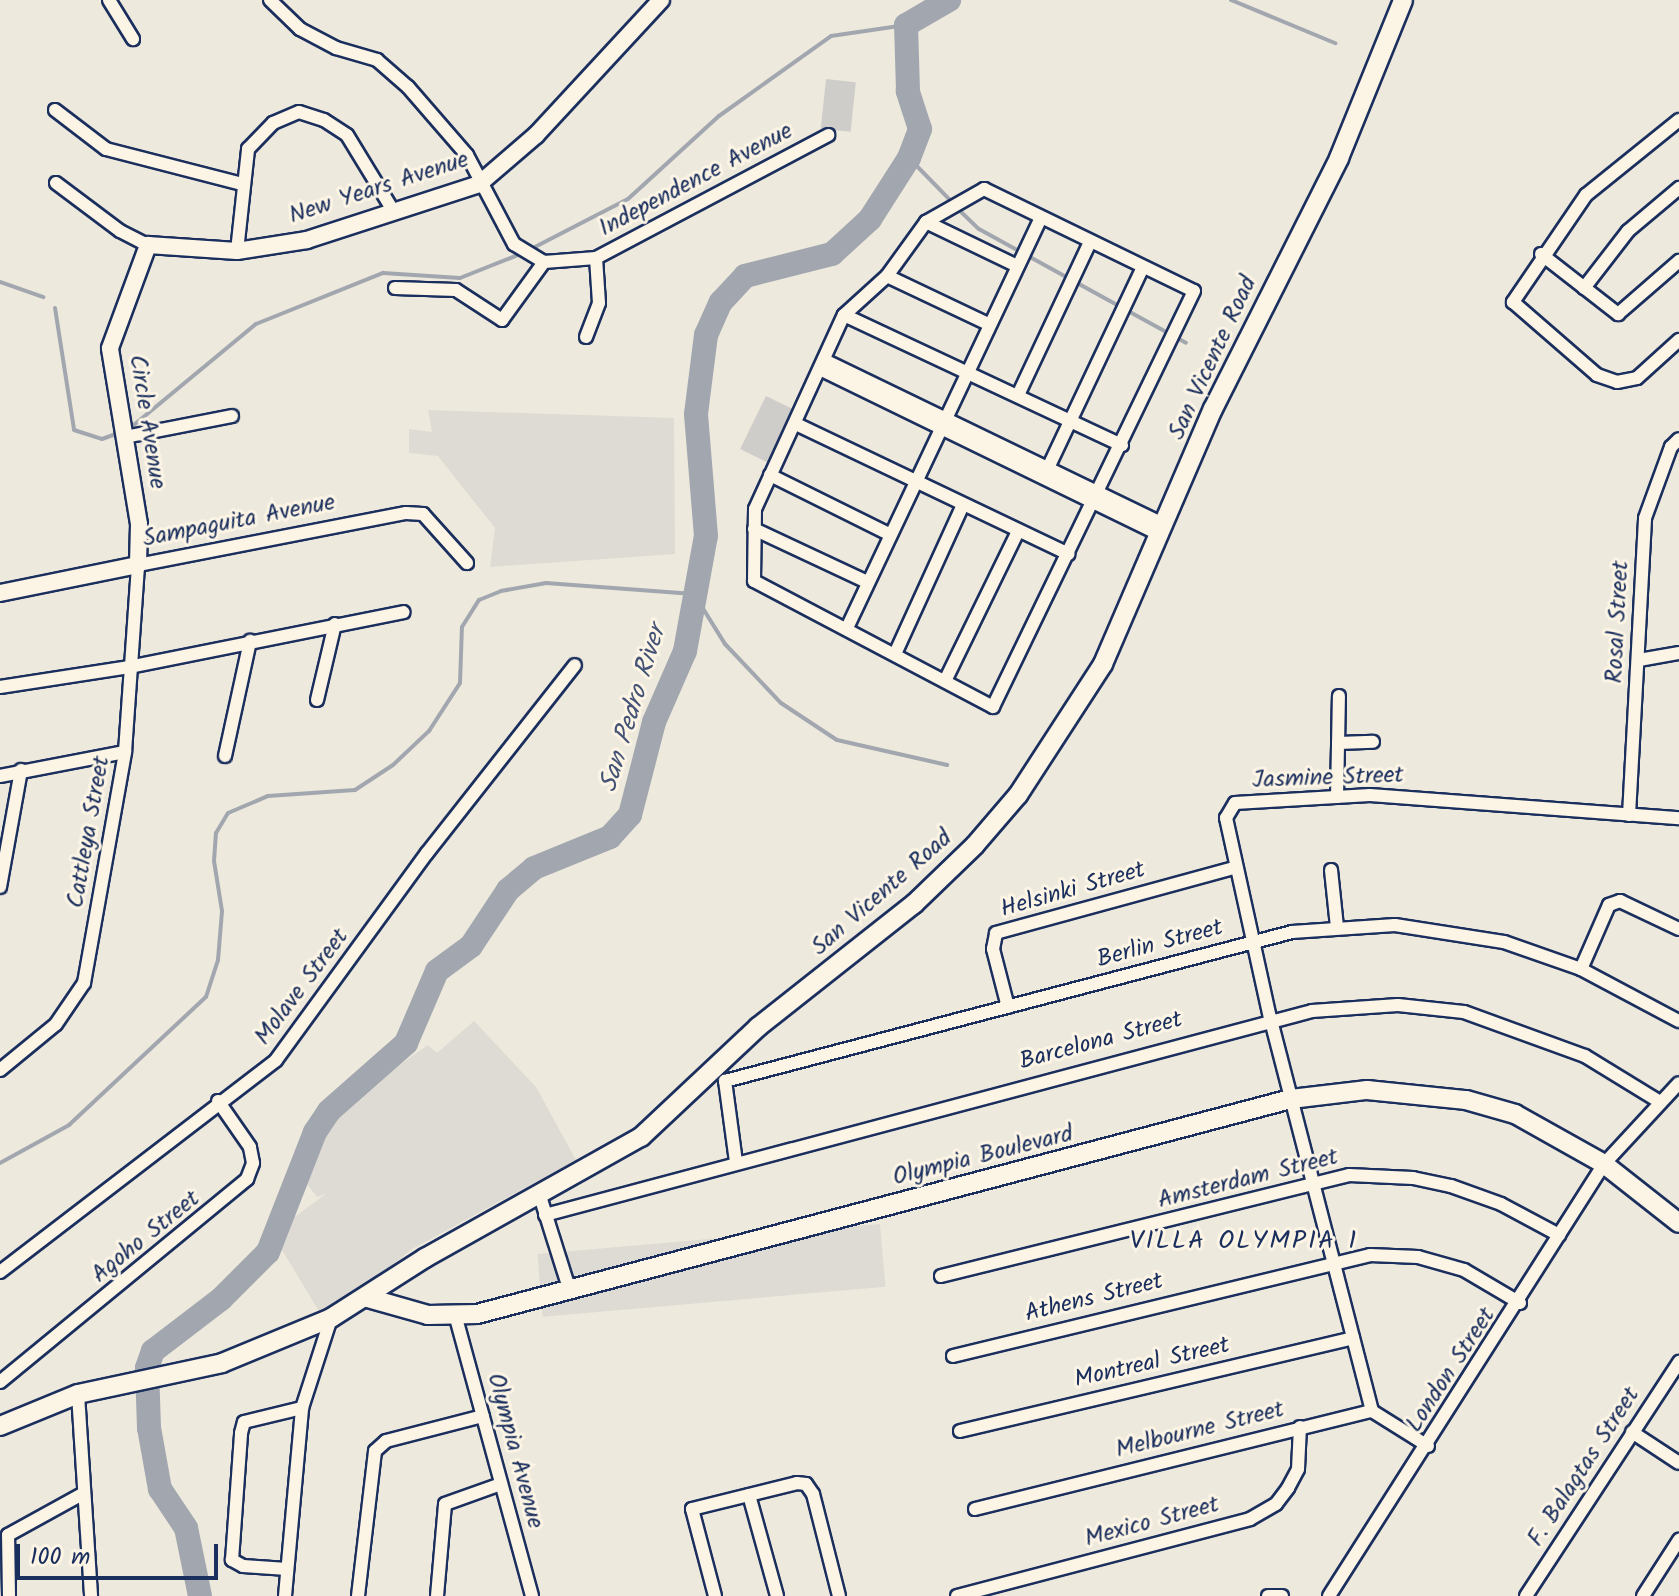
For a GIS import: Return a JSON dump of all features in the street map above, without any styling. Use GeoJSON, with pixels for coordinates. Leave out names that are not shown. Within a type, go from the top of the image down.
{"type":"FeatureCollection","features":[{"type":"Feature","properties":{"kind":"main road","name":"San Vicente Road"},"geometry":{"type":"LineString","coordinates":[[0,1426],[78,1394],[222,1363],[331,1318],[368,1298],[539,1193],[651,1129],[758,1027],[914,904],[975,845],[1018,795],[1079,706],[1103,664],[1234,364],[1339,158],[1403,0]]}},
{"type":"Feature","properties":{"kind":"main road","name":"Olympia Boulevard"},"geometry":{"type":"LineString","coordinates":[[368,1298],[456,1318],[1291,1099],[1367,1090],[1466,1100],[1547,1129],[1604,1164],[1679,1223]]}},
{"type":"Feature","properties":{"kind":"street"},"geometry":{"type":"LineString","coordinates":[[109,0],[133,39]]}},
{"type":"Feature","properties":{"kind":"street"},"geometry":{"type":"LineString","coordinates":[[270,0],[300,29],[336,48],[377,60],[408,87],[467,155],[479,184],[514,244],[542,261],[502,320],[456,290],[395,288]]}},
{"type":"Feature","properties":{"kind":"street","name":"New Years Avenue"},"geometry":{"type":"LineString","coordinates":[[56,183],[120,231],[148,245],[237,251],[307,240],[479,184],[536,135],[661,0]]}},
{"type":"Feature","properties":{"kind":"street"},"geometry":{"type":"LineString","coordinates":[[55,110],[106,149],[242,184]]}},
{"type":"Feature","properties":{"kind":"street"},"geometry":{"type":"LineString","coordinates":[[237,251],[248,149],[273,123],[299,112],[347,135],[394,212]]}},
{"type":"Feature","properties":{"kind":"street"},"geometry":{"type":"LineString","coordinates":[[1679,120],[1586,195],[1514,293],[1517,311],[1597,375],[1617,382],[1637,378],[1679,340]]}},
{"type":"Feature","properties":{"kind":"street","name":"Independence Avenue"},"geometry":{"type":"LineString","coordinates":[[542,261],[596,258],[828,135]]}},
{"type":"Feature","properties":{"kind":"street"},"geometry":{"type":"LineString","coordinates":[[1584,288],[1628,231],[1679,188]]}},
{"type":"Feature","properties":{"kind":"street"},"geometry":{"type":"LineString","coordinates":[[984,189],[1040,219],[1194,291],[1097,498],[993,707],[754,581],[755,509],[844,315],[887,276],[926,222],[984,189]]}},
{"type":"Feature","properties":{"kind":"street"},"geometry":{"type":"LineString","coordinates":[[847,628],[986,323],[1040,219]]}},
{"type":"Feature","properties":{"kind":"street"},"geometry":{"type":"LineString","coordinates":[[926,222],[1017,266]]}},
{"type":"Feature","properties":{"kind":"street"},"geometry":{"type":"LineString","coordinates":[[1019,393],[1090,242]]}},
{"type":"Feature","properties":{"kind":"street","name":"Circle Avenue"},"geometry":{"type":"LineString","coordinates":[[138,565],[139,524],[110,348],[148,245]]}},
{"type":"Feature","properties":{"kind":"street"},"geometry":{"type":"LineString","coordinates":[[1541,254],[1618,314],[1679,261]]}},
{"type":"Feature","properties":{"kind":"street"},"geometry":{"type":"LineString","coordinates":[[586,337],[599,303],[596,258]]}},
{"type":"Feature","properties":{"kind":"street"},"geometry":{"type":"LineString","coordinates":[[1048,468],[1143,267]]}},
{"type":"Feature","properties":{"kind":"street"},"geometry":{"type":"LineString","coordinates":[[887,276],[986,323]]}},
{"type":"Feature","properties":{"kind":"street"},"geometry":{"type":"LineString","coordinates":[[844,315],[1019,393],[1122,445]]}},
{"type":"Feature","properties":{"kind":"street"},"geometry":{"type":"LineString","coordinates":[[822,364],[940,424],[1162,529]]}},
{"type":"Feature","properties":{"kind":"street"},"geometry":{"type":"LineString","coordinates":[[125,435],[232,416]]}},
{"type":"Feature","properties":{"kind":"street"},"geometry":{"type":"LineString","coordinates":[[796,424],[913,483],[1069,554]]}},
{"type":"Feature","properties":{"kind":"street"},"geometry":{"type":"LineString","coordinates":[[940,424],[1048,468],[1097,498]]}},
{"type":"Feature","properties":{"kind":"street","name":"Rosal Street"},"geometry":{"type":"LineString","coordinates":[[1629,815],[1645,518],[1671,447],[1679,439]]}},
{"type":"Feature","properties":{"kind":"street"},"geometry":{"type":"LineString","coordinates":[[770,475],[889,534]]}},
{"type":"Feature","properties":{"kind":"street"},"geometry":{"type":"LineString","coordinates":[[895,654],[963,505]]}},
{"type":"Feature","properties":{"kind":"street","name":"Sampaguita Avenue"},"geometry":{"type":"LineString","coordinates":[[0,593],[406,513],[423,514],[467,563]]}},
{"type":"Feature","properties":{"kind":"street"},"geometry":{"type":"LineString","coordinates":[[754,529],[867,582]]}},
{"type":"Feature","properties":{"kind":"street"},"geometry":{"type":"LineString","coordinates":[[945,681],[1018,531]]}},
{"type":"Feature","properties":{"kind":"street","name":"Cattleya Street"},"geometry":{"type":"LineString","coordinates":[[0,1070],[56,1024],[84,983],[125,752],[138,565]]}},
{"type":"Feature","properties":{"kind":"street"},"geometry":{"type":"LineString","coordinates":[[0,687],[129,667],[404,612]]}},
{"type":"Feature","properties":{"kind":"street"},"geometry":{"type":"LineString","coordinates":[[317,700],[335,624]]}},
{"type":"Feature","properties":{"kind":"street"},"geometry":{"type":"LineString","coordinates":[[225,756],[250,641]]}},
{"type":"Feature","properties":{"kind":"street"},"geometry":{"type":"LineString","coordinates":[[1639,660],[1679,653]]}},
{"type":"Feature","properties":{"kind":"street","name":"Molave Street"},"geometry":{"type":"LineString","coordinates":[[0,1272],[218,1101],[257,1076],[300,1033],[427,853],[575,665]]}},
{"type":"Feature","properties":{"kind":"street"},"geometry":{"type":"LineString","coordinates":[[1337,797],[1339,696]]}},
{"type":"Feature","properties":{"kind":"street"},"geometry":{"type":"LineString","coordinates":[[1338,743],[1373,742]]}},
{"type":"Feature","properties":{"kind":"street"},"geometry":{"type":"LineString","coordinates":[[0,776],[125,752]]}},
{"type":"Feature","properties":{"kind":"street"},"geometry":{"type":"LineString","coordinates":[[0,887],[21,770]]}},
{"type":"Feature","properties":{"kind":"street","name":"Jasmine Street"},"geometry":{"type":"LineString","coordinates":[[1372,1411],[1270,1018],[1234,868],[1226,818],[1235,803],[1370,795],[1679,818]]}},
{"type":"Feature","properties":{"kind":"street","name":"Helsinki Street"},"geometry":{"type":"LineString","coordinates":[[1008,1007],[993,949],[996,933],[1234,868]]}},
{"type":"Feature","properties":{"kind":"street"},"geometry":{"type":"LineString","coordinates":[[1331,870],[1337,927]]}},
{"type":"Feature","properties":{"kind":"street"},"geometry":{"type":"LineString","coordinates":[[1581,969],[1609,905],[1631,902],[1679,929]]}},
{"type":"Feature","properties":{"kind":"street","name":"Berlin Street"},"geometry":{"type":"LineString","coordinates":[[736,1162],[725,1081],[1252,943],[1337,927],[1435,930],[1504,942],[1581,969],[1679,1021]]}},
{"type":"Feature","properties":{"kind":"street","name":"Barcelona Street"},"geometry":{"type":"LineString","coordinates":[[545,1215],[1270,1018],[1358,1006],[1464,1012],[1585,1056],[1660,1102]]}},
{"type":"Feature","properties":{"kind":"street","name":"London Street"},"geometry":{"type":"LineString","coordinates":[[1329,1596],[1520,1303],[1604,1164],[1679,1083]]}},
{"type":"Feature","properties":{"kind":"street","name":"Agoho Street"},"geometry":{"type":"LineString","coordinates":[[0,1382],[247,1179],[253,1163],[250,1147],[218,1101]]}},
{"type":"Feature","properties":{"kind":"street","name":"Amsterdam Street"},"geometry":{"type":"LineString","coordinates":[[941,1276],[1349,1175],[1426,1180],[1501,1204],[1559,1235]]}},
{"type":"Feature","properties":{"kind":"street"},"geometry":{"type":"LineString","coordinates":[[539,1193],[569,1288]]}},
{"type":"Feature","properties":{"kind":"street","name":"Athens Street"},"geometry":{"type":"LineString","coordinates":[[953,1356],[1334,1260],[1370,1255],[1418,1257],[1464,1270],[1520,1303]]}},
{"type":"Feature","properties":{"kind":"street"},"geometry":{"type":"LineString","coordinates":[[285,1596],[302,1408],[331,1318]]}},
{"type":"Feature","properties":{"kind":"street","name":"Olympia Avenue"},"geometry":{"type":"LineString","coordinates":[[456,1318],[532,1596]]}},
{"type":"Feature","properties":{"kind":"street","name":"Montreal Street"},"geometry":{"type":"LineString","coordinates":[[960,1431],[1353,1338]]}},
{"type":"Feature","properties":{"kind":"street","name":"F. Balagtas Street"},"geometry":{"type":"LineString","coordinates":[[1526,1596],[1679,1362]]}},
{"type":"Feature","properties":{"kind":"street"},"geometry":{"type":"LineString","coordinates":[[78,1394],[91,1596]]}},
{"type":"Feature","properties":{"kind":"street"},"geometry":{"type":"LineString","coordinates":[[287,1569],[243,1566],[232,1560],[241,1433],[244,1422],[302,1408]]}},
{"type":"Feature","properties":{"kind":"street"},"geometry":{"type":"LineString","coordinates":[[1372,1411],[1428,1446]]}},
{"type":"Feature","properties":{"kind":"street","name":"Melbourne Street"},"geometry":{"type":"LineString","coordinates":[[975,1509],[1372,1411]]}},
{"type":"Feature","properties":{"kind":"street"},"geometry":{"type":"LineString","coordinates":[[358,1596],[375,1451],[386,1441],[483,1416]]}},
{"type":"Feature","properties":{"kind":"street","name":"Mexico Street"},"geometry":{"type":"LineString","coordinates":[[957,1596],[1250,1519],[1276,1504],[1288,1488],[1298,1469],[1300,1427]]}},
{"type":"Feature","properties":{"kind":"street"},"geometry":{"type":"LineString","coordinates":[[1632,1432],[1679,1463]]}},
{"type":"Feature","properties":{"kind":"street"},"geometry":{"type":"LineString","coordinates":[[437,1596],[445,1504],[501,1484]]}},
{"type":"Feature","properties":{"kind":"street"},"geometry":{"type":"LineString","coordinates":[[715,1596],[692,1509],[806,1484],[839,1596]]}},
{"type":"Feature","properties":{"kind":"street"},"geometry":{"type":"LineString","coordinates":[[9,1596],[8,1535],[84,1493]]}},
{"type":"Feature","properties":{"kind":"street"},"geometry":{"type":"LineString","coordinates":[[749,1495],[777,1596]]}},
{"type":"Feature","properties":{"kind":"street"},"geometry":{"type":"LineString","coordinates":[[1643,1596],[1675,1558],[1679,1540]]}},
{"type":"Feature","properties":{"kind":"street"},"geometry":{"type":"LineString","coordinates":[[1268,1596],[1282,1596]]}},
{"type":"Feature","properties":{"kind":"shaded area"},"geometry":{"type":"Polygon","coordinates":[[[826,79],[856,82],[851,132],[821,129],[826,79]]]}},
{"type":"Feature","properties":{"kind":"shaded area"},"geometry":{"type":"Polygon","coordinates":[[[766,396],[795,410],[769,463],[740,449],[766,396]]]}},
{"type":"Feature","properties":{"kind":"shaded area"},"geometry":{"type":"Polygon","coordinates":[[[428,410],[674,418],[675,554],[490,567],[495,528],[438,456],[409,453],[409,429],[432,432],[428,410]]]}},
{"type":"Feature","properties":{"kind":"shaded area"},"geometry":{"type":"Polygon","coordinates":[[[474,1021],[536,1087],[576,1160],[412,1249],[369,1284],[320,1313],[279,1245],[292,1219],[327,1193],[317,1197],[307,1184],[315,1148],[338,1108],[428,1045],[437,1053],[474,1021]]]}},
{"type":"Feature","properties":{"kind":"shaded area"},"geometry":{"type":"Polygon","coordinates":[[[880,1224],[885,1287],[543,1317],[537,1254],[880,1224]]]}},
{"type":"Feature","properties":{"kind":"waterway","name":"San Pedro River"},"geometry":{"type":"LineString","coordinates":[[200,1596],[186,1528],[160,1489],[149,1428],[147,1368],[153,1351],[221,1299],[268,1252],[315,1132],[329,1111],[406,1043],[437,971],[471,946],[508,890],[534,868],[610,837],[630,815],[654,722],[685,651],[706,536],[696,414],[706,335],[721,302],[745,276],[832,254],[870,219],[909,158],[920,129],[908,91],[906,25],[949,0]]}},
{"type":"Feature","properties":{"kind":"waterway"},"geometry":{"type":"LineString","coordinates":[[1231,0],[1335,43]]}},
{"type":"Feature","properties":{"kind":"waterway"},"geometry":{"type":"LineString","coordinates":[[531,249],[628,199],[719,116],[831,36],[906,25]]}},
{"type":"Feature","properties":{"kind":"waterway"},"geometry":{"type":"LineString","coordinates":[[909,158],[952,202]]}},
{"type":"Feature","properties":{"kind":"waterway"},"geometry":{"type":"LineString","coordinates":[[958,209],[979,229],[1186,343]]}},
{"type":"Feature","properties":{"kind":"waterway"},"geometry":{"type":"LineString","coordinates":[[129,429],[256,324],[383,273],[460,278],[523,253]]}},
{"type":"Feature","properties":{"kind":"waterway"},"geometry":{"type":"LineString","coordinates":[[0,282],[43,297]]}},
{"type":"Feature","properties":{"kind":"waterway"},"geometry":{"type":"LineString","coordinates":[[55,308],[74,430],[102,439],[121,432]]}},
{"type":"Feature","properties":{"kind":"waterway"},"geometry":{"type":"LineString","coordinates":[[0,1163],[69,1125],[206,997],[218,960],[222,911],[214,861],[216,833],[228,813],[268,796],[355,790],[393,765],[429,731],[460,683],[462,627],[479,600],[501,591],[546,583],[694,594],[725,644],[781,703],[837,740],[947,765]]}},
{"type":"Feature","properties":{"kind":"district","name":"VILLA OLYMPIA 1"},"geometry":{"type":"Point","coordinates":[1244,1242]}}]}
